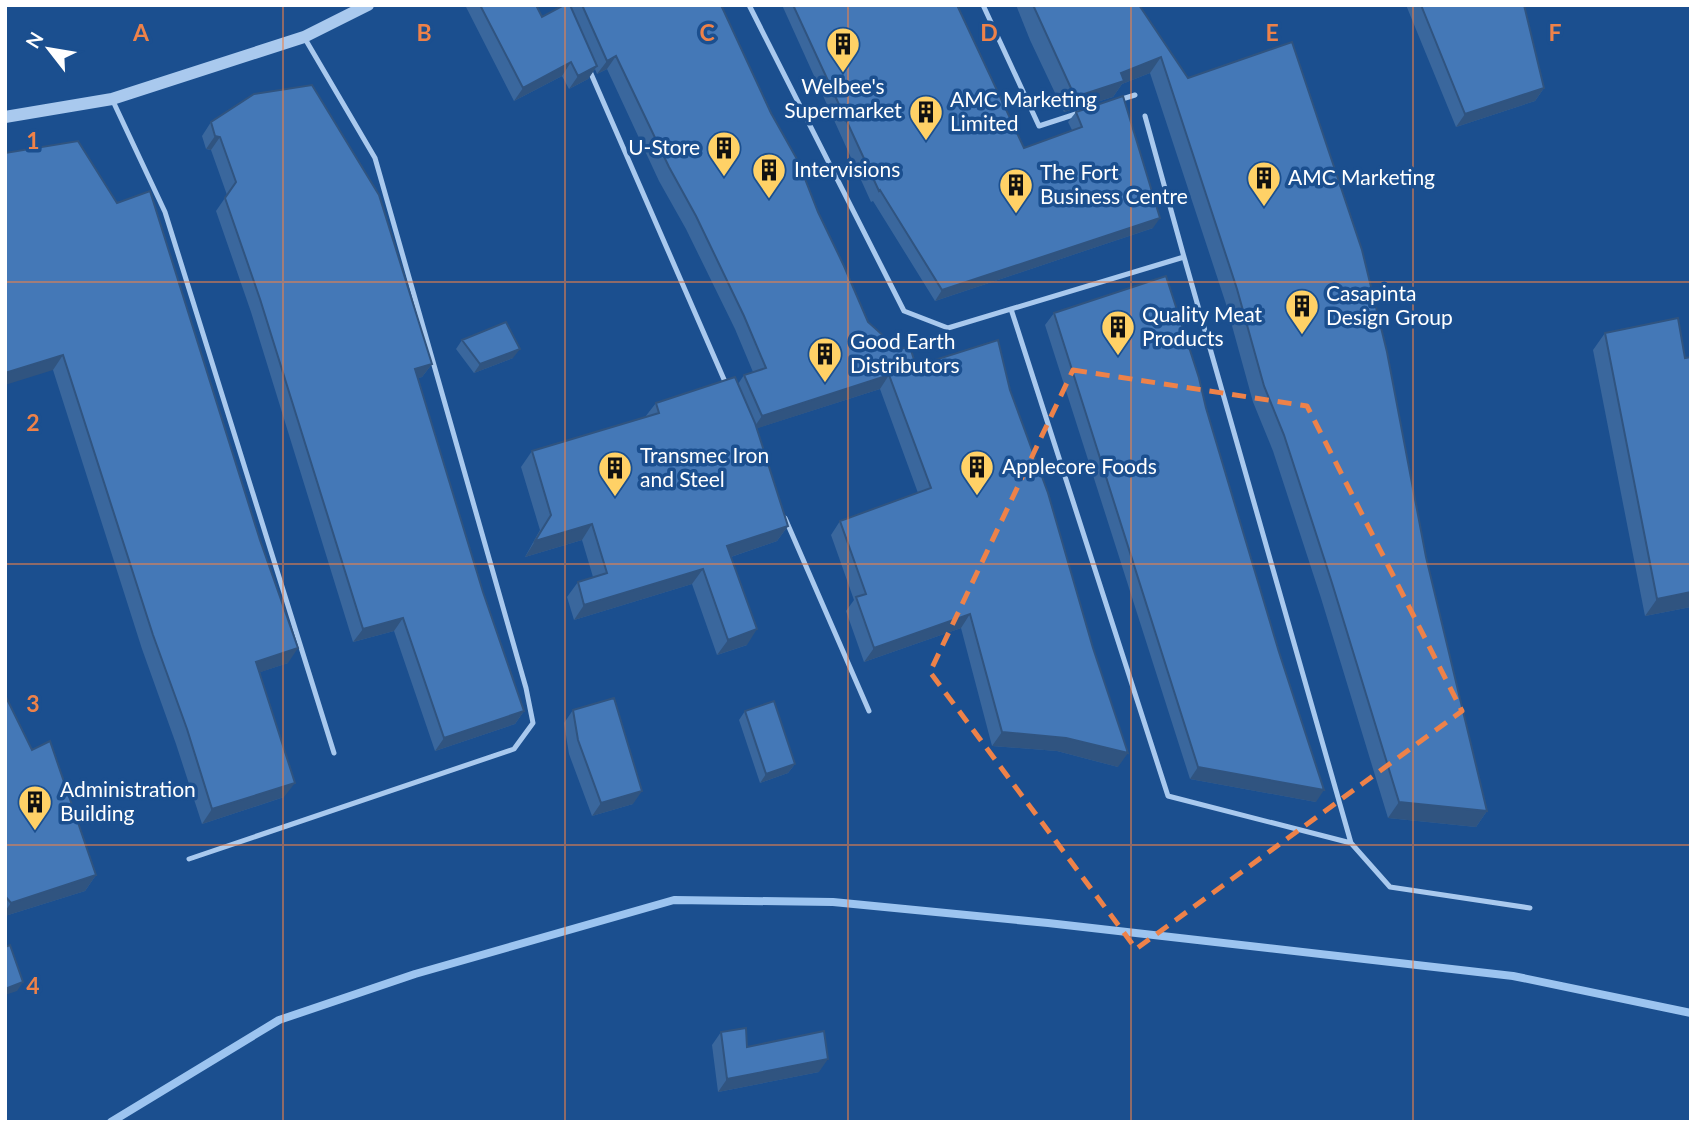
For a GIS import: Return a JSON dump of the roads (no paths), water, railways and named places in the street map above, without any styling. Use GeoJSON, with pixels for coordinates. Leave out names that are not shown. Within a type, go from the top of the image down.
{"type":"FeatureCollection","features":[{"type":"Feature","properties":{"kind":"street"},"geometry":{"type":"LineString","coordinates":[[5,117],[112,99],[304,37],[368,5]]}},
{"type":"Feature","properties":{"kind":"lane"},"geometry":{"type":"LineString","coordinates":[[749,5],[904,311],[948,328],[1184,257]]}},
{"type":"Feature","properties":{"kind":"lane"},"geometry":{"type":"LineString","coordinates":[[983,5],[1039,125],[1087,110]]}},
{"type":"Feature","properties":{"kind":"lane"},"geometry":{"type":"LineString","coordinates":[[189,859],[514,748],[533,723],[522,674],[375,158],[304,37]]}},
{"type":"Feature","properties":{"kind":"lane"},"geometry":{"type":"LineString","coordinates":[[588,68],[732,396]]}},
{"type":"Feature","properties":{"kind":"lane"},"geometry":{"type":"LineString","coordinates":[[1111,103],[1135,95]]}},
{"type":"Feature","properties":{"kind":"lane"},"geometry":{"type":"LineString","coordinates":[[112,99],[165,212],[334,754]]}},
{"type":"Feature","properties":{"kind":"lane"},"geometry":{"type":"LineString","coordinates":[[1145,116],[1351,844],[1390,887],[1530,908]]}},
{"type":"Feature","properties":{"kind":"lane"},"geometry":{"type":"LineString","coordinates":[[1012,309],[1168,796],[1351,844]]}},
{"type":"Feature","properties":{"kind":"lane"},"geometry":{"type":"LineString","coordinates":[[781,510],[869,711]]}},
{"type":"Feature","properties":{"kind":"waterway"},"geometry":{"type":"LineString","coordinates":[[111,1122],[279,1020],[415,974],[674,900],[833,902],[1048,923],[1513,976],[1691,1013]]}},
{"type":"Feature","properties":{"kind":"place","name":"Welbee's Supermarket"},"geometry":{"type":"Point","coordinates":[843,74]}},
{"type":"Feature","properties":{"kind":"place","name":"AMC Marketing Limited"},"geometry":{"type":"Point","coordinates":[926,142]}},
{"type":"Feature","properties":{"kind":"place","name":"U-Store"},"geometry":{"type":"Point","coordinates":[724,178]}},
{"type":"Feature","properties":{"kind":"place","name":"Intervisions"},"geometry":{"type":"Point","coordinates":[769,200]}},
{"type":"Feature","properties":{"kind":"place","name":"AMC Marketing"},"geometry":{"type":"Point","coordinates":[1264,208]}},
{"type":"Feature","properties":{"kind":"place","name":"The Fort Business Centre"},"geometry":{"type":"Point","coordinates":[1016,215]}},
{"type":"Feature","properties":{"kind":"place","name":"Casapinta Design Group"},"geometry":{"type":"Point","coordinates":[1302,336]}},
{"type":"Feature","properties":{"kind":"place","name":"Quality Meat Products"},"geometry":{"type":"Point","coordinates":[1118,357]}},
{"type":"Feature","properties":{"kind":"place","name":"Good Earth Distributors"},"geometry":{"type":"Point","coordinates":[825,384]}},
{"type":"Feature","properties":{"kind":"place","name":"Applecore Foods"},"geometry":{"type":"Point","coordinates":[977,497]}},
{"type":"Feature","properties":{"kind":"place","name":"Transmec Iron and Steel"},"geometry":{"type":"Point","coordinates":[615,498]}},
{"type":"Feature","properties":{"kind":"place","name":"Administration Building"},"geometry":{"type":"Point","coordinates":[35,832]}}]}
